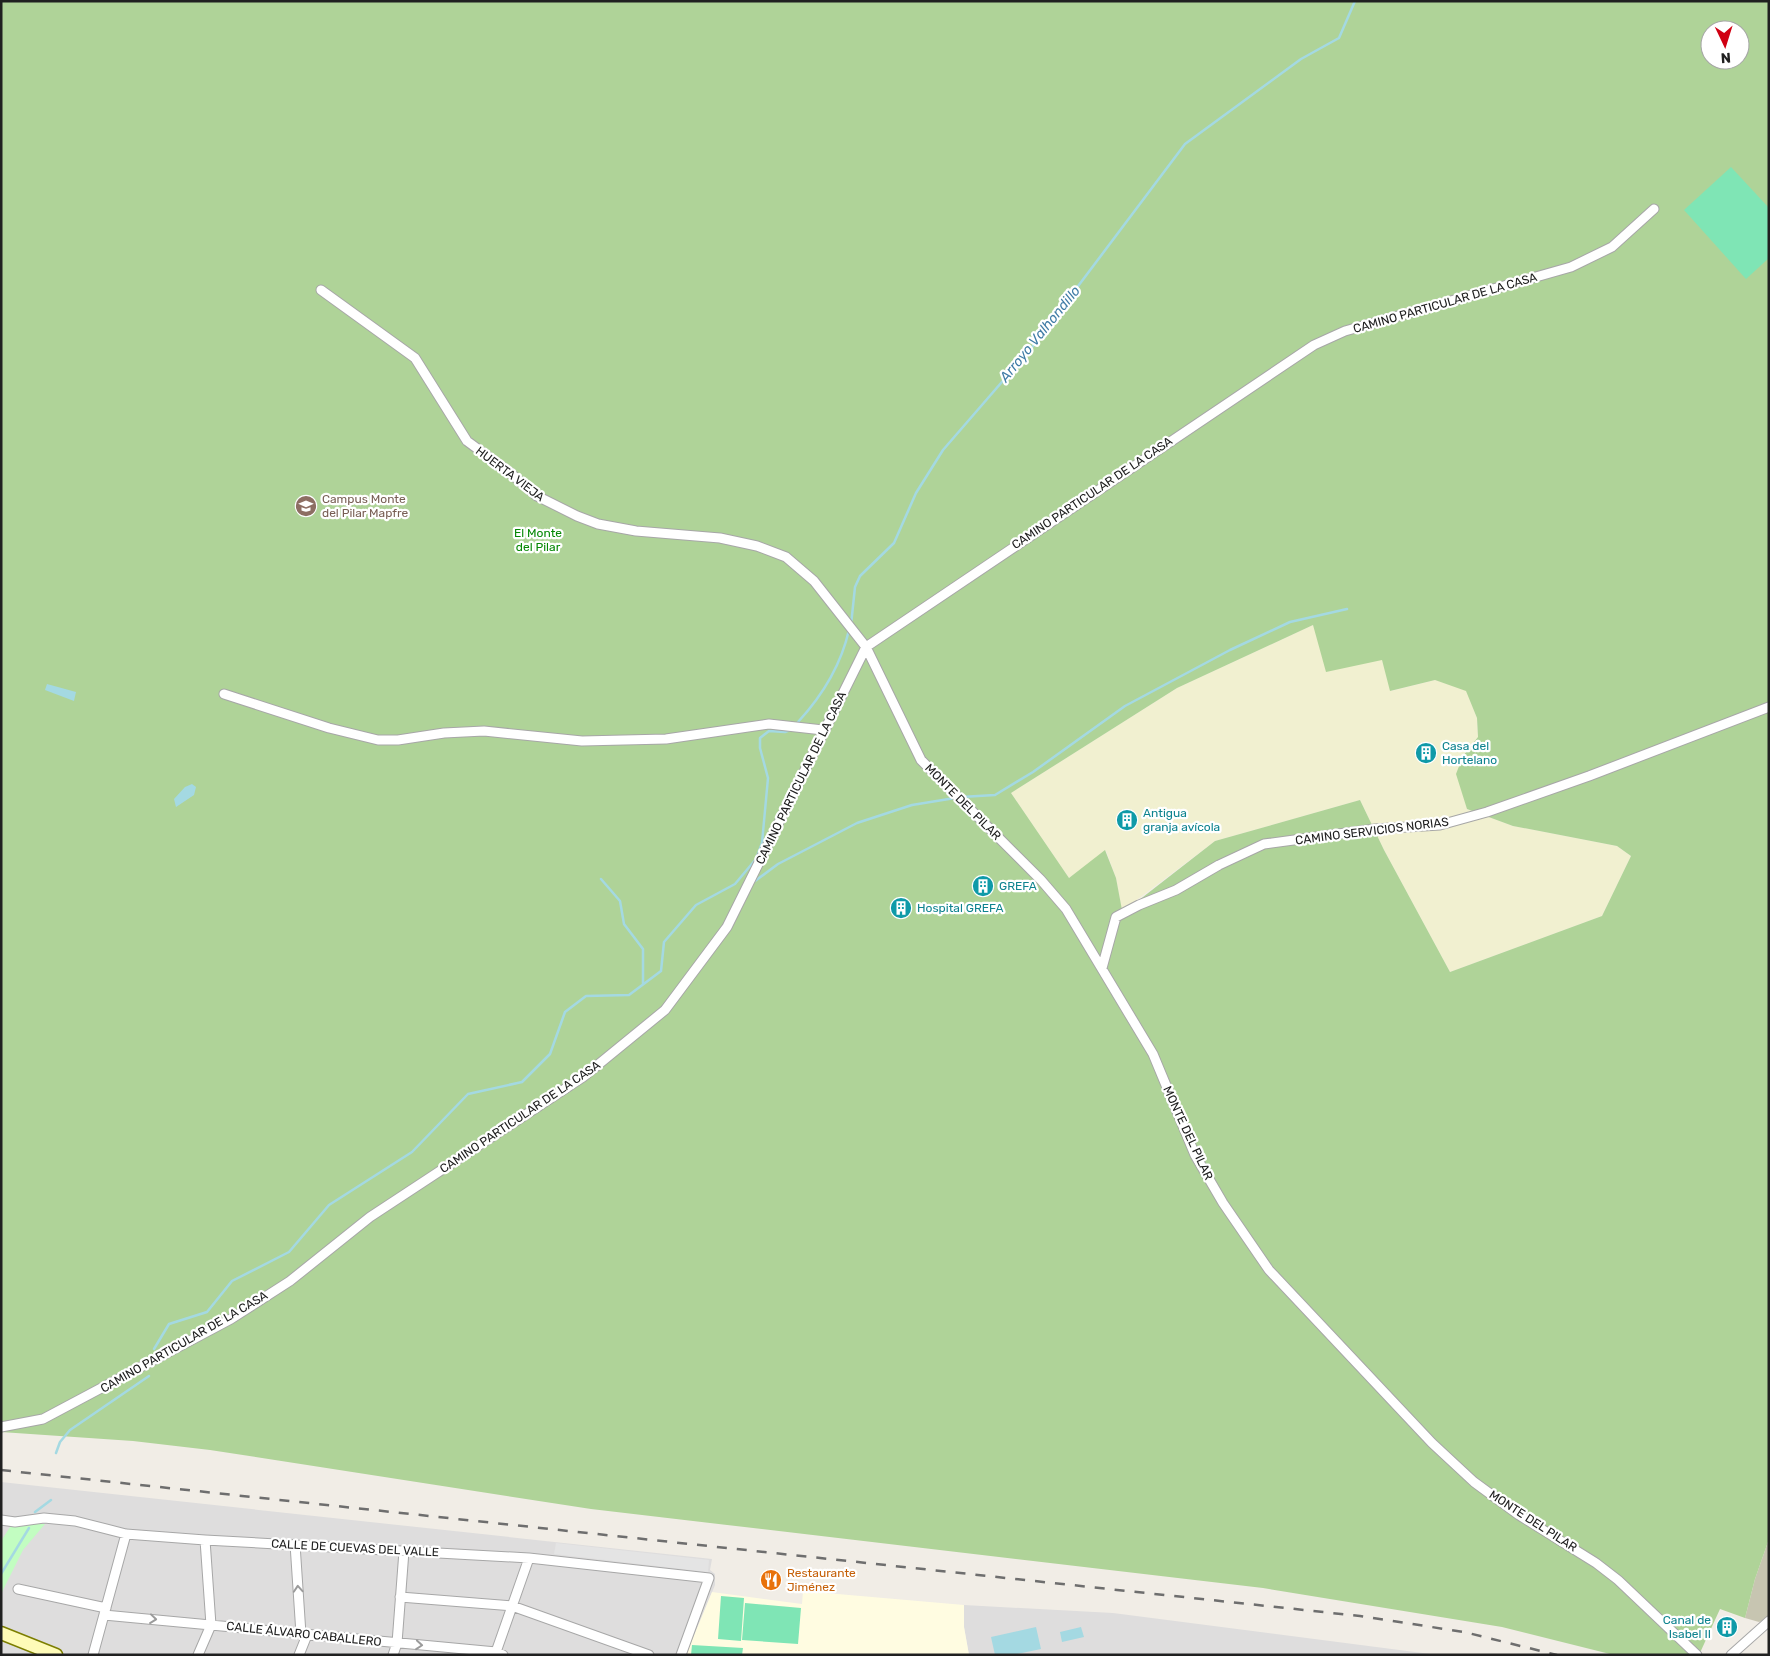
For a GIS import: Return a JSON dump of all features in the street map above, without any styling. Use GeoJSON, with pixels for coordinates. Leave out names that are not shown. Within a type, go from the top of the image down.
{"type":"FeatureCollection","features":[{"type":"Feature","properties":{"kind":"street","name":"CAMINO PARTICULAR DE LA CASA"},"geometry":{"type":"LineString","coordinates":[[1,1427],[43,1419],[103,1389],[238,1314],[290,1281],[370,1218],[583,1077],[665,1010],[727,927],[781,821],[823,730],[866,647],[1314,345],[1346,331],[1571,267],[1612,247],[1654,208]]}},
{"type":"Feature","properties":{"kind":"street","name":"HUERTA VIEJA"},"geometry":{"type":"LineString","coordinates":[[321,290],[415,358],[466,442],[509,472],[537,496],[576,516],[598,524],[636,531],[720,538],[757,546],[786,557],[814,581],[833,602]]}},
{"type":"Feature","properties":{"kind":"street","name":"MONTE DEL PILAR"},"geometry":{"type":"LineString","coordinates":[[833,602],[866,647],[921,760],[1041,880],[1066,909],[1153,1054],[1196,1155],[1223,1203],[1269,1270],[1432,1443],[1474,1482],[1518,1514],[1574,1547],[1618,1580],[1696,1654]]}},
{"type":"Feature","properties":{"kind":"street"},"geometry":{"type":"LineString","coordinates":[[224,694],[329,728],[378,740],[398,740],[444,733],[484,731],[582,741],[651,740],[769,724],[823,730]]}},
{"type":"Feature","properties":{"kind":"street","name":"CAMINO SERVICIOS NORIAS"},"geometry":{"type":"LineString","coordinates":[[1102,968],[1116,917],[1176,890],[1244,852],[1264,844],[1375,829],[1440,825],[1478,815],[1589,776],[1769,707]]}},
{"type":"Feature","properties":{"kind":"street","name":"CALLE DE CUEVAS DEL VALLE"},"geometry":{"type":"LineString","coordinates":[[1,1520],[15,1522],[44,1518],[75,1521],[126,1534],[529,1558],[709,1578],[681,1655]]}},
{"type":"Feature","properties":{"kind":"street"},"geometry":{"type":"LineString","coordinates":[[93,1655],[126,1534]]}},
{"type":"Feature","properties":{"kind":"street"},"geometry":{"type":"LineString","coordinates":[[198,1655],[210,1625],[205,1540]]}},
{"type":"Feature","properties":{"kind":"street"},"geometry":{"type":"LineString","coordinates":[[295,1544],[304,1634],[299,1655]]}},
{"type":"Feature","properties":{"kind":"street"},"geometry":{"type":"LineString","coordinates":[[392,1655],[397,1643],[404,1551]]}},
{"type":"Feature","properties":{"kind":"street"},"geometry":{"type":"LineString","coordinates":[[499,1653],[512,1606],[529,1558]]}},
{"type":"Feature","properties":{"kind":"street","name":"CALLE ÁLVARO CABALLERO"},"geometry":{"type":"LineString","coordinates":[[18,1589],[105,1611],[210,1625],[499,1653]]}},
{"type":"Feature","properties":{"kind":"street"},"geometry":{"type":"LineString","coordinates":[[400,1597],[512,1606],[649,1655]]}},
{"type":"Feature","properties":{"kind":"street"},"geometry":{"type":"LineString","coordinates":[[1731,1655],[1769,1621]]}},
{"type":"Feature","properties":{"kind":"street"},"geometry":{"type":"LineString","coordinates":[[1,1633],[56,1655]]}},
{"type":"Feature","properties":{"kind":"shaded area"},"geometry":{"type":"Polygon","coordinates":[[[1,1482],[712,1559],[710,1570],[715,1574],[715,1585],[686,1655],[1,1655],[1,1482]]]}},
{"type":"Feature","properties":{"kind":"shaded area"},"geometry":{"type":"Polygon","coordinates":[[[1769,1539],[1769,1617],[1759,1622],[1745,1618],[1755,1579],[1769,1539]]]}},
{"type":"Feature","properties":{"kind":"shaded area"},"geometry":{"type":"Polygon","coordinates":[[[556,1543],[709,1560],[708,1572],[554,1554],[556,1543]]]}},
{"type":"Feature","properties":{"kind":"shaded area"},"geometry":{"type":"Polygon","coordinates":[[[803,1591],[964,1605],[964,1627],[969,1655],[686,1655],[712,1592],[802,1604],[803,1591]]]}},
{"type":"Feature","properties":{"kind":"shaded area"},"geometry":{"type":"Polygon","coordinates":[[[964,1605],[1113,1613],[1438,1655],[969,1655],[964,1627],[964,1605]]]}},
{"type":"Feature","properties":{"kind":"green space","name":"El Monte del Pilar"},"geometry":{"type":"Polygon","coordinates":[[[1,1],[1769,1],[1769,1539],[1755,1579],[1745,1618],[1720,1609],[1699,1655],[1614,1655],[1502,1627],[1263,1588],[591,1509],[210,1450],[133,1441],[1,1432],[1,1]],[[1313,625],[1177,688],[1011,793],[1069,878],[1105,850],[1116,878],[1122,910],[1134,904],[1215,841],[1360,800],[1384,850],[1450,972],[1602,916],[1631,856],[1617,846],[1513,826],[1467,809],[1456,774],[1463,756],[1478,737],[1477,718],[1466,691],[1435,680],[1390,691],[1382,660],[1326,672],[1313,625]]]}},
{"type":"Feature","properties":{"kind":"green space"},"geometry":{"type":"Polygon","coordinates":[[[1731,167],[1769,208],[1769,258],[1746,279],[1684,210],[1731,167]]]}},
{"type":"Feature","properties":{"kind":"green space"},"geometry":{"type":"Polygon","coordinates":[[[1313,625],[1316,632],[1382,660],[1391,691],[1435,680],[1466,690],[1477,718],[1478,738],[1463,756],[1467,809],[1513,826],[1617,846],[1631,856],[1602,916],[1450,972],[1384,850],[1360,800],[1215,841],[1122,911],[1116,878],[1106,851],[1069,878],[1011,793],[1177,688],[1313,625]]]}},
{"type":"Feature","properties":{"kind":"green space"},"geometry":{"type":"Polygon","coordinates":[[[12,1524],[45,1524],[23,1550],[1,1594],[1,1541],[12,1524]]]}},
{"type":"Feature","properties":{"kind":"green space"},"geometry":{"type":"Polygon","coordinates":[[[721,1596],[744,1598],[741,1641],[718,1639],[721,1596]]]}},
{"type":"Feature","properties":{"kind":"green space"},"geometry":{"type":"Polygon","coordinates":[[[745,1603],[801,1608],[798,1644],[742,1640],[745,1603]]]}},
{"type":"Feature","properties":{"kind":"green space"},"geometry":{"type":"Polygon","coordinates":[[[692,1645],[743,1648],[742,1655],[691,1655],[692,1645]]]}},
{"type":"Feature","properties":{"kind":"water"},"geometry":{"type":"Polygon","coordinates":[[[47,684],[76,692],[74,701],[45,690],[47,684]]]}},
{"type":"Feature","properties":{"kind":"water"},"geometry":{"type":"Polygon","coordinates":[[[192,784],[196,787],[194,795],[176,807],[174,799],[185,787],[192,784]]]}},
{"type":"Feature","properties":{"kind":"water"},"geometry":{"type":"Polygon","coordinates":[[[1036,1627],[1041,1649],[1013,1655],[995,1655],[991,1637],[1036,1627]]]}},
{"type":"Feature","properties":{"kind":"water"},"geometry":{"type":"Polygon","coordinates":[[[1081,1627],[1084,1637],[1062,1642],[1060,1632],[1081,1627]]]}},
{"type":"Feature","properties":{"kind":"waterway","name":"Arroyo Valhondillo"},"geometry":{"type":"LineString","coordinates":[[851,625],[855,587],[860,576],[894,543],[916,493],[943,450],[1033,346],[1185,144],[1301,59],[1339,38],[1355,1]]}},
{"type":"Feature","properties":{"kind":"waterway"},"geometry":{"type":"LineString","coordinates":[[961,797],[995,795],[1033,772],[1125,706],[1230,650],[1290,622],[1347,609]]}},
{"type":"Feature","properties":{"kind":"waterway","name":"Arroyo Valhondillo"},"geometry":{"type":"LineString","coordinates":[[798,722],[815,702],[830,679],[836,668],[849,630]]}},
{"type":"Feature","properties":{"kind":"waterway","name":"Arroyo Valhondillo"},"geometry":{"type":"LineString","coordinates":[[154,1349],[169,1324],[207,1312],[232,1281],[289,1252],[329,1205],[412,1152],[468,1094],[522,1082],[550,1054],[565,1012],[586,996],[629,995],[661,971],[664,942],[696,905],[735,884],[756,859],[762,843],[768,778],[760,748],[760,738],[769,731],[785,732],[790,730]]}},
{"type":"Feature","properties":{"kind":"waterway"},"geometry":{"type":"LineString","coordinates":[[755,881],[778,864],[857,823],[912,805],[955,798]]}},
{"type":"Feature","properties":{"kind":"waterway"},"geometry":{"type":"LineString","coordinates":[[601,879],[620,901],[624,924],[643,949],[643,984]]}},
{"type":"Feature","properties":{"kind":"waterway","name":"Arroyo Valhondillo"},"geometry":{"type":"LineString","coordinates":[[56,1453],[60,1442],[70,1430],[149,1376]]}},
{"type":"Feature","properties":{"kind":"waterway","name":"Arroyo Valhondillo"},"geometry":{"type":"LineString","coordinates":[[35,1512],[51,1500]]}},
{"type":"Feature","properties":{"kind":"waterway","name":"Arroyo Valhondillo"},"geometry":{"type":"LineString","coordinates":[[1,1574],[29,1528]]}},
{"type":"Feature","properties":{"kind":"railway"},"geometry":{"type":"LineString","coordinates":[[1,1470],[1360,1616],[1464,1632],[1557,1655]]}},
{"type":"Feature","properties":{"kind":"place","name":"Campus Monte del Pilar Mapfre"},"geometry":{"type":"Point","coordinates":[306,506]}},
{"type":"Feature","properties":{"kind":"place","name":"Casa del Hortelano"},"geometry":{"type":"Point","coordinates":[1426,753]}},
{"type":"Feature","properties":{"kind":"place","name":"Antigua granja avícola"},"geometry":{"type":"Point","coordinates":[1127,820]}},
{"type":"Feature","properties":{"kind":"place","name":"GREFA"},"geometry":{"type":"Point","coordinates":[983,886]}},
{"type":"Feature","properties":{"kind":"place","name":"Hospital GREFA"},"geometry":{"type":"Point","coordinates":[901,908]}},
{"type":"Feature","properties":{"kind":"place","name":"Restaurante Jiménez"},"geometry":{"type":"Point","coordinates":[771,1580]}},
{"type":"Feature","properties":{"kind":"place","name":"Canal de Isabel II"},"geometry":{"type":"Point","coordinates":[1727,1627]}}]}
